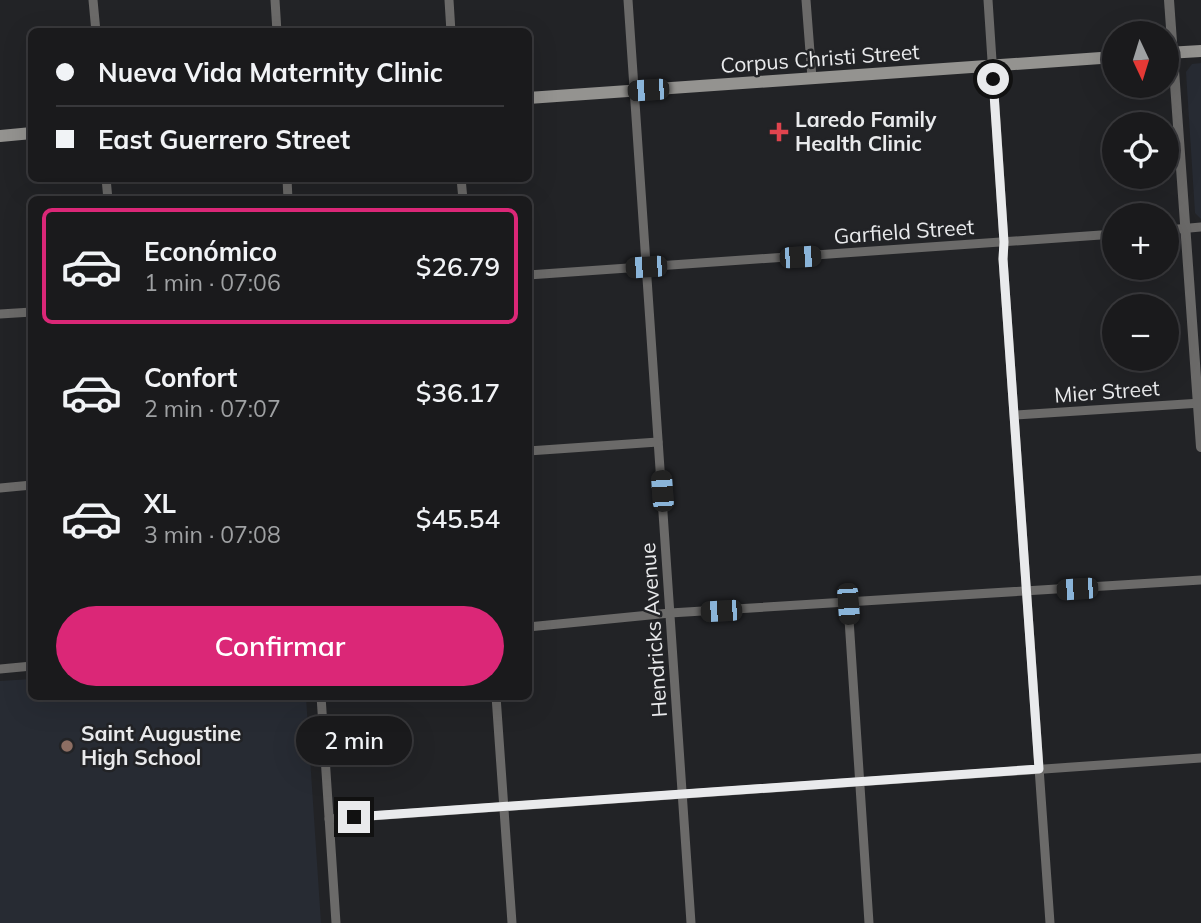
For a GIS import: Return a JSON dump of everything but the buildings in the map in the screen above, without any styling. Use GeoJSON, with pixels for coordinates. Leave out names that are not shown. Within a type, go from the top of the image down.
{"type":"FeatureCollection","features":[{"type":"Feature","properties":{"kind":"main road"},"geometry":{"type":"LineString","coordinates":[[1180,52],[1201,51]]}},
{"type":"Feature","properties":{"kind":"main road","name":"Corpus Christi Street"},"geometry":{"type":"LineString","coordinates":[[532,98],[1102,58]]}},
{"type":"Feature","properties":{"kind":"main road"},"geometry":{"type":"LineString","coordinates":[[0,135],[28,133]]}},
{"type":"Feature","properties":{"kind":"street"},"geometry":{"type":"LineString","coordinates":[[93,0],[96,28]]}},
{"type":"Feature","properties":{"kind":"street"},"geometry":{"type":"LineString","coordinates":[[275,0],[277,28]]}},
{"type":"Feature","properties":{"kind":"street"},"geometry":{"type":"LineString","coordinates":[[449,0],[451,28]]}},
{"type":"Feature","properties":{"kind":"street","name":"Hendricks Avenue"},"geometry":{"type":"LineString","coordinates":[[628,0],[691,923]]}},
{"type":"Feature","properties":{"kind":"street"},"geometry":{"type":"LineString","coordinates":[[806,0],[812,78]]}},
{"type":"Feature","properties":{"kind":"street"},"geometry":{"type":"LineString","coordinates":[[988,0],[1003,259],[1050,923]]}},
{"type":"Feature","properties":{"kind":"street"},"geometry":{"type":"LineString","coordinates":[[1169,0],[1169,21]]}},
{"type":"Feature","properties":{"kind":"street"},"geometry":{"type":"LineString","coordinates":[[1174,98],[1200,403],[1201,447]]}},
{"type":"Feature","properties":{"kind":"street"},"geometry":{"type":"LineString","coordinates":[[1179,229],[1201,227]]}},
{"type":"Feature","properties":{"kind":"street","name":"Garfield Street"},"geometry":{"type":"LineString","coordinates":[[532,275],[1102,234]]}},
{"type":"Feature","properties":{"kind":"street"},"geometry":{"type":"LineString","coordinates":[[0,314],[28,312]]}},
{"type":"Feature","properties":{"kind":"street","name":"Mier Street"},"geometry":{"type":"LineString","coordinates":[[1016,415],[1200,403]]}},
{"type":"Feature","properties":{"kind":"street"},"geometry":{"type":"LineString","coordinates":[[532,451],[658,442]]}},
{"type":"Feature","properties":{"kind":"street"},"geometry":{"type":"LineString","coordinates":[[0,488],[28,485]]}},
{"type":"Feature","properties":{"kind":"street"},"geometry":{"type":"LineString","coordinates":[[532,627],[670,614],[1201,580]]}},
{"type":"Feature","properties":{"kind":"street"},"geometry":{"type":"LineString","coordinates":[[848,604],[869,923]]}},
{"type":"Feature","properties":{"kind":"street"},"geometry":{"type":"LineString","coordinates":[[0,668],[28,666]]}},
{"type":"Feature","properties":{"kind":"street"},"geometry":{"type":"LineString","coordinates":[[321,700],[336,923]]}},
{"type":"Feature","properties":{"kind":"street"},"geometry":{"type":"LineString","coordinates":[[496,700],[512,923]]}},
{"type":"Feature","properties":{"kind":"street"},"geometry":{"type":"LineString","coordinates":[[329,819],[1201,758]]}},
{"type":"Feature","properties":{"kind":"shaded area"},"geometry":{"type":"Polygon","coordinates":[[[1201,63],[1201,219],[1195,213],[1186,72],[1192,64],[1201,63]]]}},
{"type":"Feature","properties":{"kind":"shaded area"},"geometry":{"type":"Polygon","coordinates":[[[28,679],[28,700],[306,700],[321,923],[0,923],[0,681],[28,679]]]}},
{"type":"Feature","properties":{"kind":"place","name":"Laredo Family Health Clinic"},"geometry":{"type":"Point","coordinates":[779,132]}},
{"type":"Feature","properties":{"kind":"place","name":"Saint Augustine High School"},"geometry":{"type":"Point","coordinates":[67,746]}},
{"type":"Feature","properties":{"kind":"route"},"geometry":{"type":"LineString","coordinates":[[354,817],[1039,769],[993,79]]}}]}
